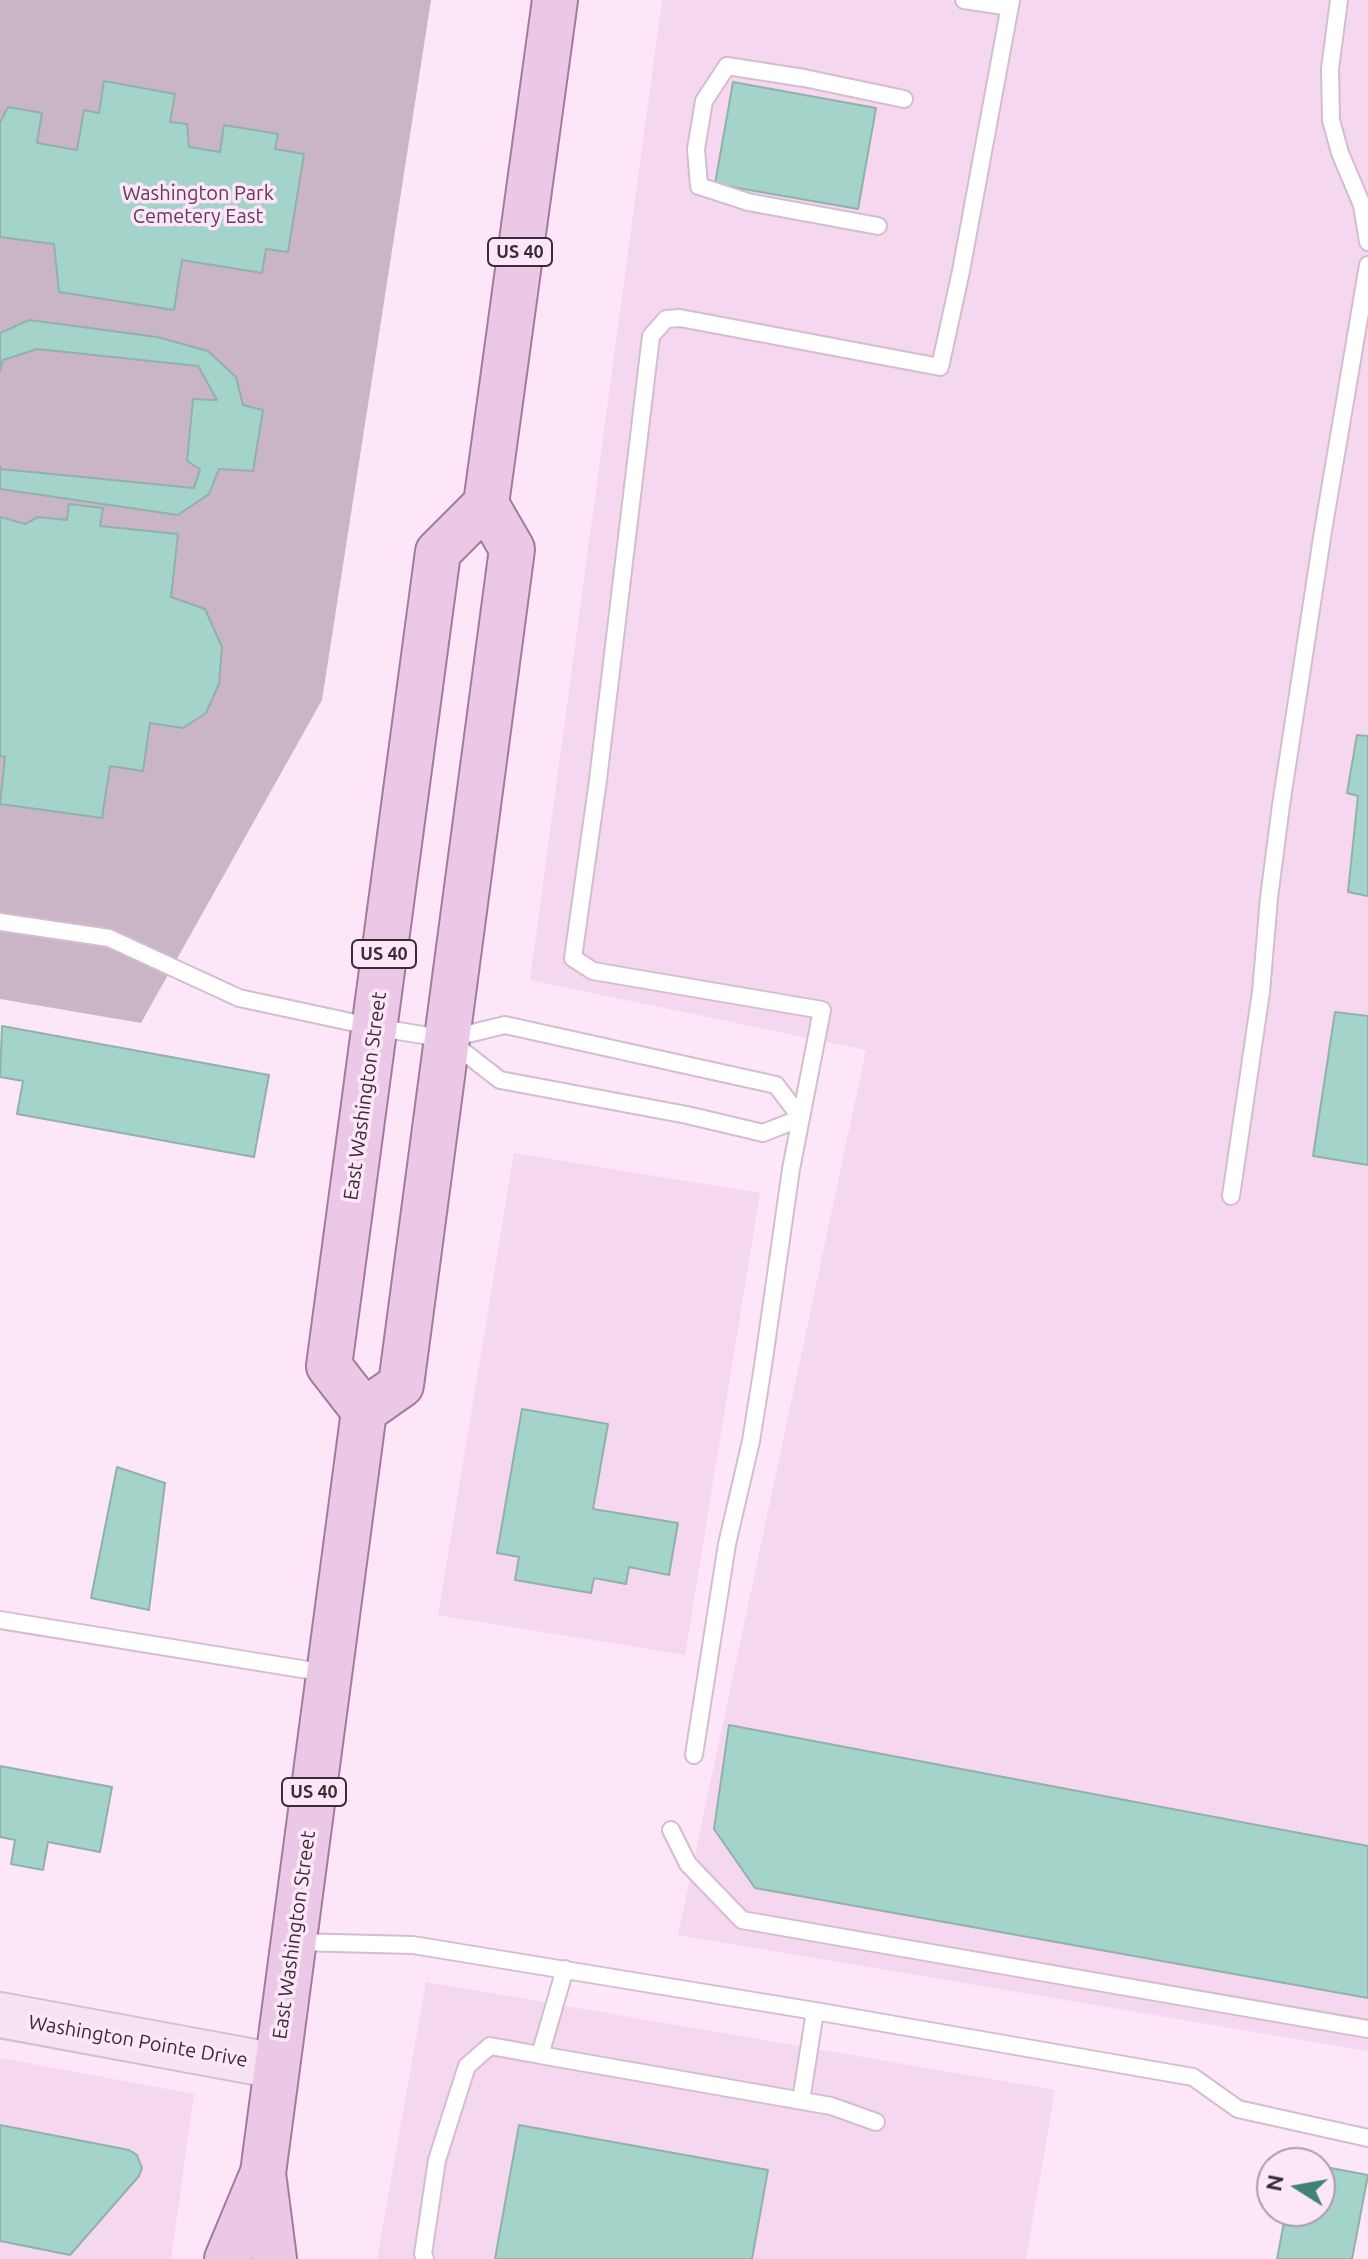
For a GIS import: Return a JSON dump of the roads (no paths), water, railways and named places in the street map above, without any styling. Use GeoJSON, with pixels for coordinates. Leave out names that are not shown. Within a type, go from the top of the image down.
{"type":"FeatureCollection","features":[{"type":"Feature","properties":{"kind":"main road","name":"US 40"},"geometry":{"type":"LineString","coordinates":[[486,504],[555,0]]}},
{"type":"Feature","properties":{"kind":"main road","name":"East Washington Street"},"geometry":{"type":"LineString","coordinates":[[274,2259],[263,2173],[364,1411],[329,1366],[438,552],[486,504]]}},
{"type":"Feature","properties":{"kind":"main road"},"geometry":{"type":"LineString","coordinates":[[364,1411],[401,1385],[512,549],[486,504]]}},
{"type":"Feature","properties":{"kind":"main road","name":"East Washington Street"},"geometry":{"type":"LineString","coordinates":[[227,2259],[263,2173]]}},
{"type":"Feature","properties":{"kind":"street","name":"Washington Pointe Drive"},"geometry":{"type":"LineString","coordinates":[[0,2015],[276,2066]]}},
{"type":"Feature","properties":{"kind":"lane"},"geometry":{"type":"LineString","coordinates":[[694,1755],[727,1544],[753,1426],[791,1169],[822,1010],[593,971],[573,958],[598,780],[651,336],[666,319],[680,318],[940,367],[961,271],[1010,4],[964,0]]}},
{"type":"Feature","properties":{"kind":"lane"},"geometry":{"type":"LineString","coordinates":[[1339,0],[1330,69],[1331,120],[1340,153],[1362,205],[1368,242]]}},
{"type":"Feature","properties":{"kind":"lane"},"geometry":{"type":"LineString","coordinates":[[878,226],[748,202],[699,186],[696,149],[704,101],[727,66],[904,99]]}},
{"type":"Feature","properties":{"kind":"lane"},"geometry":{"type":"LineString","coordinates":[[1231,1196],[1261,992],[1281,805],[1368,265]]}},
{"type":"Feature","properties":{"kind":"lane"},"geometry":{"type":"LineString","coordinates":[[0,922],[109,938],[239,998],[374,1027],[447,1039],[505,1025],[776,1085],[801,1118]]}},
{"type":"Feature","properties":{"kind":"lane"},"geometry":{"type":"LineString","coordinates":[[447,1039],[500,1080],[687,1115],[763,1133],[801,1118]]}},
{"type":"Feature","properties":{"kind":"lane"},"geometry":{"type":"LineString","coordinates":[[0,1620],[331,1674]]}},
{"type":"Feature","properties":{"kind":"lane"},"geometry":{"type":"LineString","coordinates":[[671,1830],[688,1864],[742,1920],[1368,2029]]}},
{"type":"Feature","properties":{"kind":"lane"},"geometry":{"type":"LineString","coordinates":[[293,1942],[413,1945],[1193,2077],[1238,2109],[1368,2138]]}},
{"type":"Feature","properties":{"kind":"lane"},"geometry":{"type":"LineString","coordinates":[[540,2055],[565,1969]]}},
{"type":"Feature","properties":{"kind":"lane"},"geometry":{"type":"LineString","coordinates":[[801,2101],[815,2011]]}},
{"type":"Feature","properties":{"kind":"lane"},"geometry":{"type":"LineString","coordinates":[[425,2259],[423,2254],[437,2160],[467,2066],[490,2046],[831,2106],[876,2122]]}},
{"type":"Feature","properties":{"kind":"park label","name":"Washington Park Cemetery East"},"geometry":{"type":"Point","coordinates":[198,204]}}]}
